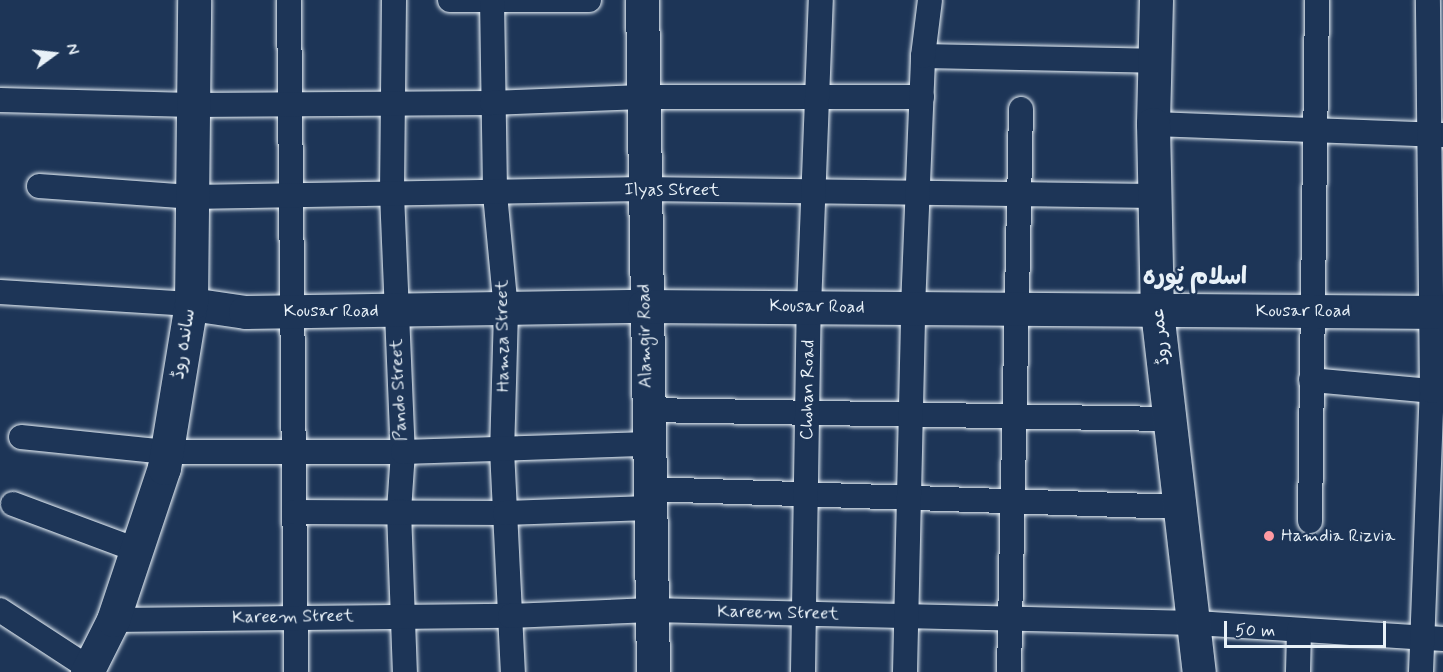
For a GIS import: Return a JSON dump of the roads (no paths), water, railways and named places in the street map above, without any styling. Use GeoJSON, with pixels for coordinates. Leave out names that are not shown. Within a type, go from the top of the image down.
{"type":"FeatureCollection","features":[{"type":"Feature","properties":{"kind":"street","name":"ساندہ روڈ"},"geometry":{"type":"LineString","coordinates":[[88,670],[113,620],[137,550],[166,452],[191,304],[194,0]]}},
{"type":"Feature","properties":{"kind":"street"},"geometry":{"type":"LineString","coordinates":[[289,0],[296,672]]}},
{"type":"Feature","properties":{"kind":"street","name":"Pando Street"},"geometry":{"type":"LineString","coordinates":[[394,0],[392,194],[403,452],[399,511],[405,672]]}},
{"type":"Feature","properties":{"kind":"street"},"geometry":{"type":"LineString","coordinates":[[450,0],[589,0]]}},
{"type":"Feature","properties":{"kind":"street","name":"Alamgir Road"},"geometry":{"type":"LineString","coordinates":[[642,0],[644,306],[653,672]]}},
{"type":"Feature","properties":{"kind":"street","name":"Chohan Road"},"geometry":{"type":"LineString","coordinates":[[803,672],[809,307],[821,0]]}},
{"type":"Feature","properties":{"kind":"street"},"geometry":{"type":"LineString","coordinates":[[904,672],[917,193],[923,57],[930,0]]}},
{"type":"Feature","properties":{"kind":"street","name":"عمر روڈ"},"geometry":{"type":"LineString","coordinates":[[1156,0],[1153,124],[1157,311],[1196,623],[1199,672]]}},
{"type":"Feature","properties":{"kind":"street"},"geometry":{"type":"LineString","coordinates":[[1310,521],[1317,0]]}},
{"type":"Feature","properties":{"kind":"street"},"geometry":{"type":"LineString","coordinates":[[1421,672],[1432,638],[1437,392],[1436,135],[1428,0]]}},
{"type":"Feature","properties":{"kind":"street","name":"Hamza Street"},"geometry":{"type":"LineString","coordinates":[[492,1],[495,194],[506,311],[502,450],[513,672]]}},
{"type":"Feature","properties":{"kind":"street"},"geometry":{"type":"LineString","coordinates":[[923,57],[1153,61]]}},
{"type":"Feature","properties":{"kind":"street"},"geometry":{"type":"LineString","coordinates":[[0,100],[192,105],[393,101],[492,103],[642,97],[922,97]]}},
{"type":"Feature","properties":{"kind":"street"},"geometry":{"type":"LineString","coordinates":[[1009,672],[1017,194],[1021,109]]}},
{"type":"Feature","properties":{"kind":"street"},"geometry":{"type":"LineString","coordinates":[[1153,124],[1436,135]]}},
{"type":"Feature","properties":{"kind":"street","name":"Ilyas Street"},"geometry":{"type":"LineString","coordinates":[[39,186],[191,198],[495,194],[644,189],[1154,196]]}},
{"type":"Feature","properties":{"kind":"street"},"geometry":{"type":"LineString","coordinates":[[0,292],[191,304]]}},
{"type":"Feature","properties":{"kind":"street","name":"Kousar Road"},"geometry":{"type":"LineString","coordinates":[[191,304],[245,312],[506,311],[644,306],[1437,312]]}},
{"type":"Feature","properties":{"kind":"street"},"geometry":{"type":"LineString","coordinates":[[1311,380],[1437,392]]}},
{"type":"Feature","properties":{"kind":"street"},"geometry":{"type":"LineString","coordinates":[[647,410],[1170,419]]}},
{"type":"Feature","properties":{"kind":"street"},"geometry":{"type":"LineString","coordinates":[[21,437],[166,452],[294,450],[403,452],[648,444]]}},
{"type":"Feature","properties":{"kind":"street"},"geometry":{"type":"LineString","coordinates":[[294,512],[505,513],[649,499],[807,495],[1181,507]]}},
{"type":"Feature","properties":{"kind":"street"},"geometry":{"type":"LineString","coordinates":[[13,504],[137,550]]}},
{"type":"Feature","properties":{"kind":"street"},"geometry":{"type":"LineString","coordinates":[[0,610],[88,670]]}},
{"type":"Feature","properties":{"kind":"street","name":"Kareem Street"},"geometry":{"type":"LineString","coordinates":[[113,620],[403,615],[510,616],[651,610],[1196,623],[1432,638]]}},
{"type":"Feature","properties":{"kind":"street"},"geometry":{"type":"LineString","coordinates":[[1298,672],[1299,630]]}},
{"type":"Feature","properties":{"kind":"place","name":"Hamdia Rizvia"},"geometry":{"type":"Point","coordinates":[1269,536]}},
{"type":"Feature","properties":{"kind":"district","name":"اسلام پُورہ"},"geometry":{"type":"Point","coordinates":[1195,278]}}]}
